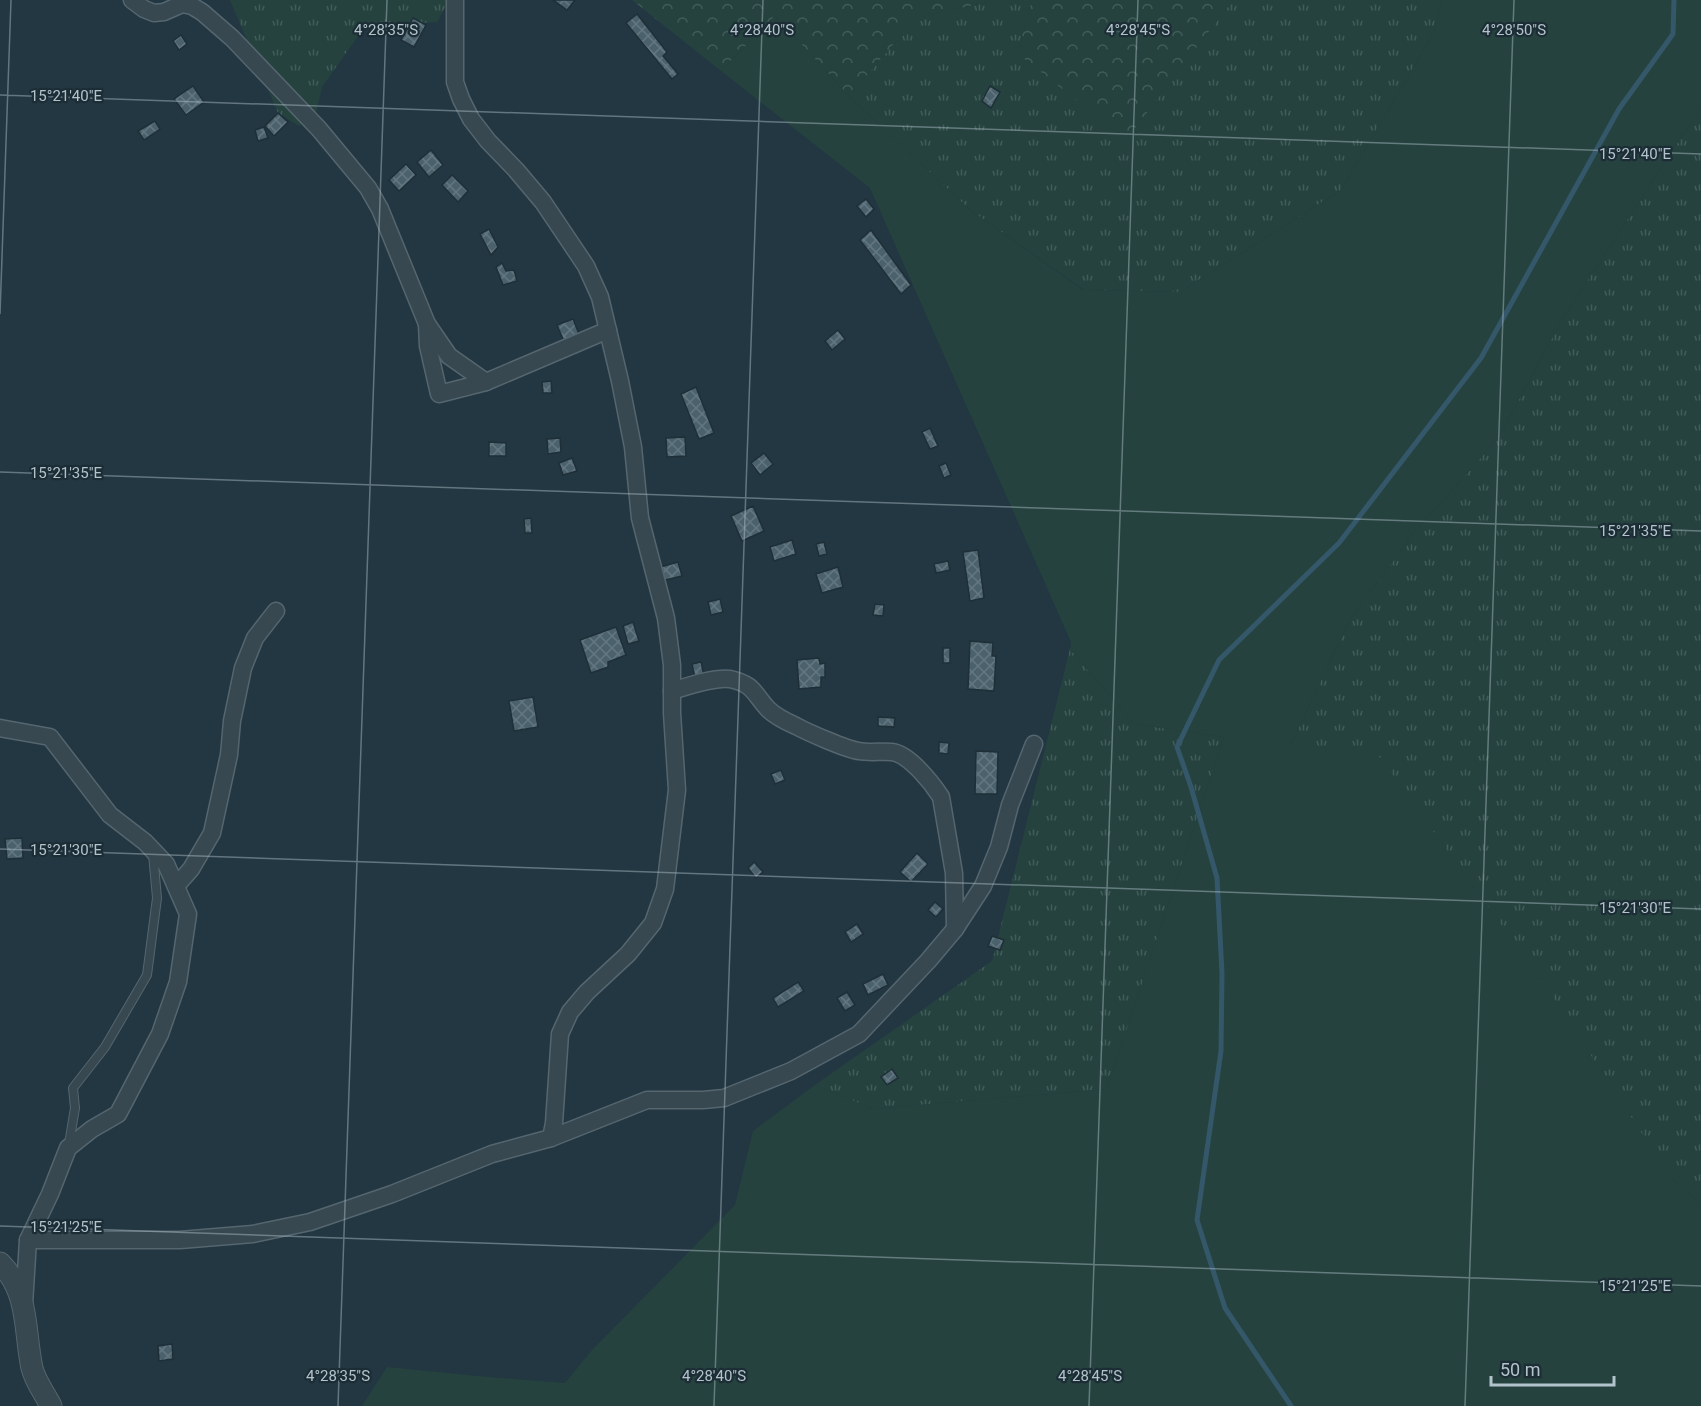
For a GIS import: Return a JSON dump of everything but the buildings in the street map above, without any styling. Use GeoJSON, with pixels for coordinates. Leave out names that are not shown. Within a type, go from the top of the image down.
{"type":"FeatureCollection","features":[{"type":"Feature","properties":{"kind":"street"},"geometry":{"type":"LineString","coordinates":[[132,0],[154,13],[164,12],[182,4],[192,6],[202,12],[232,38],[319,129],[368,188],[380,209],[427,324],[449,356],[486,382]]}},
{"type":"Feature","properties":{"kind":"street"},"geometry":{"type":"LineString","coordinates":[[455,0],[455,82],[461,99],[471,119],[488,141],[543,202],[586,266],[600,297],[633,447],[640,518],[666,618],[672,664],[672,713],[677,790],[665,889],[653,923],[628,954],[587,992],[570,1012],[560,1034],[551,1138]]}},
{"type":"Feature","properties":{"kind":"street"},"geometry":{"type":"LineString","coordinates":[[427,324],[428,346],[439,394],[486,382],[608,330]]}},
{"type":"Feature","properties":{"kind":"street"},"geometry":{"type":"LineString","coordinates":[[176,886],[191,868],[212,833],[229,755],[232,721],[243,668],[255,638],[276,611]]}},
{"type":"Feature","properties":{"kind":"street"},"geometry":{"type":"LineString","coordinates":[[672,691],[728,679],[744,684],[756,692],[769,711],[798,728],[857,751],[902,754],[935,787],[941,797],[954,873],[955,929]]}},
{"type":"Feature","properties":{"kind":"street"},"geometry":{"type":"LineString","coordinates":[[0,728],[50,737],[110,816],[145,842],[166,864],[188,914],[178,982],[160,1034],[118,1114],[68,1148],[50,1194],[28,1239],[24,1306],[33,1370],[51,1406]]}},
{"type":"Feature","properties":{"kind":"street"},"geometry":{"type":"LineString","coordinates":[[28,1239],[180,1240],[253,1234],[310,1222],[429,1180],[492,1154],[551,1138],[647,1100],[724,1098],[790,1071],[859,1034],[955,929],[983,886],[999,847],[1010,805],[1034,744]]}},
{"type":"Feature","properties":{"kind":"street"},"geometry":{"type":"LineString","coordinates":[[0,1263],[8,1271],[24,1306]]}},
{"type":"Feature","properties":{"kind":"lane"},"geometry":{"type":"LineString","coordinates":[[68,1148],[75,1108],[73,1088],[105,1047],[147,975],[157,898],[152,849]]}},
{"type":"Feature","properties":{"kind":"green space"},"geometry":{"type":"Polygon","coordinates":[[[230,0],[449,0],[437,22],[365,26],[322,87],[316,113],[299,126],[278,113],[230,0]]]}},
{"type":"Feature","properties":{"kind":"green space"},"geometry":{"type":"Polygon","coordinates":[[[632,0],[997,0],[916,18],[849,96],[775,16],[721,71],[632,0]]]}},
{"type":"Feature","properties":{"kind":"green space"},"geometry":{"type":"Polygon","coordinates":[[[997,0],[1032,0],[1017,53],[1126,140],[1233,0],[1442,0],[1433,34],[1341,190],[1180,292],[1084,290],[970,210],[849,96],[916,18],[997,0]]]}},
{"type":"Feature","properties":{"kind":"green space"},"geometry":{"type":"Polygon","coordinates":[[[1032,0],[1233,0],[1126,140],[1017,53],[1032,0]]]}},
{"type":"Feature","properties":{"kind":"green space"},"geometry":{"type":"Polygon","coordinates":[[[1442,0],[1701,0],[1701,110],[1561,321],[1499,437],[1413,534],[1349,621],[1291,744],[1377,754],[1547,988],[1671,1178],[1701,1204],[1701,1406],[362,1406],[387,1367],[565,1383],[592,1350],[735,1205],[753,1131],[815,1085],[873,1109],[1107,1089],[1224,737],[1134,724],[1070,649],[1071,642],[870,188],[721,71],[775,16],[849,96],[970,210],[1083,290],[1180,292],[1341,190],[1433,34],[1442,0]]]}},
{"type":"Feature","properties":{"kind":"green space"},"geometry":{"type":"Polygon","coordinates":[[[1701,110],[1701,1204],[1671,1178],[1291,744],[1349,621],[1413,534],[1499,437],[1561,321],[1701,110]]]}},
{"type":"Feature","properties":{"kind":"green space"},"geometry":{"type":"Polygon","coordinates":[[[1070,649],[1134,724],[1224,737],[1107,1089],[873,1109],[815,1085],[992,961],[1070,649]]]}},
{"type":"Feature","properties":{"kind":"waterway"},"geometry":{"type":"LineString","coordinates":[[1291,1406],[1225,1308],[1197,1220],[1221,1051],[1222,973],[1217,878],[1177,747],[1219,660],[1339,543],[1481,358],[1619,109],[1673,34],[1674,0]]}}]}
